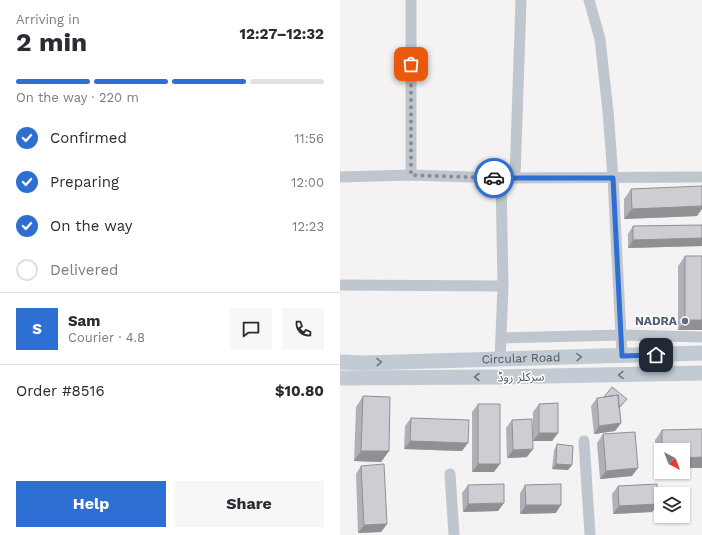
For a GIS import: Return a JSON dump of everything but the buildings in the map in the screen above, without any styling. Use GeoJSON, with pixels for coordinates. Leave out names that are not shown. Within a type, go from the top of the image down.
{"type":"FeatureCollection","features":[{"type":"Feature","properties":{"kind":"main road","name":"Circular Road"},"geometry":{"type":"LineString","coordinates":[[340,362],[702,353]]}},
{"type":"Feature","properties":{"kind":"main road","name":"سرکلر روڈ"},"geometry":{"type":"LineString","coordinates":[[340,378],[506,377],[702,373]]}},
{"type":"Feature","properties":{"kind":"street"},"geometry":{"type":"LineString","coordinates":[[411,0],[411,175]]}},
{"type":"Feature","properties":{"kind":"street"},"geometry":{"type":"LineString","coordinates":[[515,177],[521,0]]}},
{"type":"Feature","properties":{"kind":"street"},"geometry":{"type":"LineString","coordinates":[[589,0],[600,39],[608,111],[622,356]]}},
{"type":"Feature","properties":{"kind":"street"},"geometry":{"type":"LineString","coordinates":[[340,177],[411,175],[501,178],[702,177]]}},
{"type":"Feature","properties":{"kind":"street"},"geometry":{"type":"LineString","coordinates":[[500,359],[503,286],[501,178]]}},
{"type":"Feature","properties":{"kind":"street"},"geometry":{"type":"LineString","coordinates":[[340,285],[503,286]]}},
{"type":"Feature","properties":{"kind":"street"},"geometry":{"type":"LineString","coordinates":[[501,338],[622,335],[702,337]]}},
{"type":"Feature","properties":{"kind":"street"},"geometry":{"type":"LineString","coordinates":[[584,441],[590,535]]}},
{"type":"Feature","properties":{"kind":"street"},"geometry":{"type":"LineString","coordinates":[[450,474],[454,535]]}},
{"type":"Feature","properties":{"kind":"way so far"},"geometry":{"type":"LineString","coordinates":[[411,64],[411,175],[494,178]]}},
{"type":"Feature","properties":{"kind":"place","name":"NADRA"},"geometry":{"type":"Point","coordinates":[685,321]}},
{"type":"Feature","properties":{"kind":"route"},"geometry":{"type":"LineString","coordinates":[[494,178],[613,178],[622,356],[656,355]]}}]}
